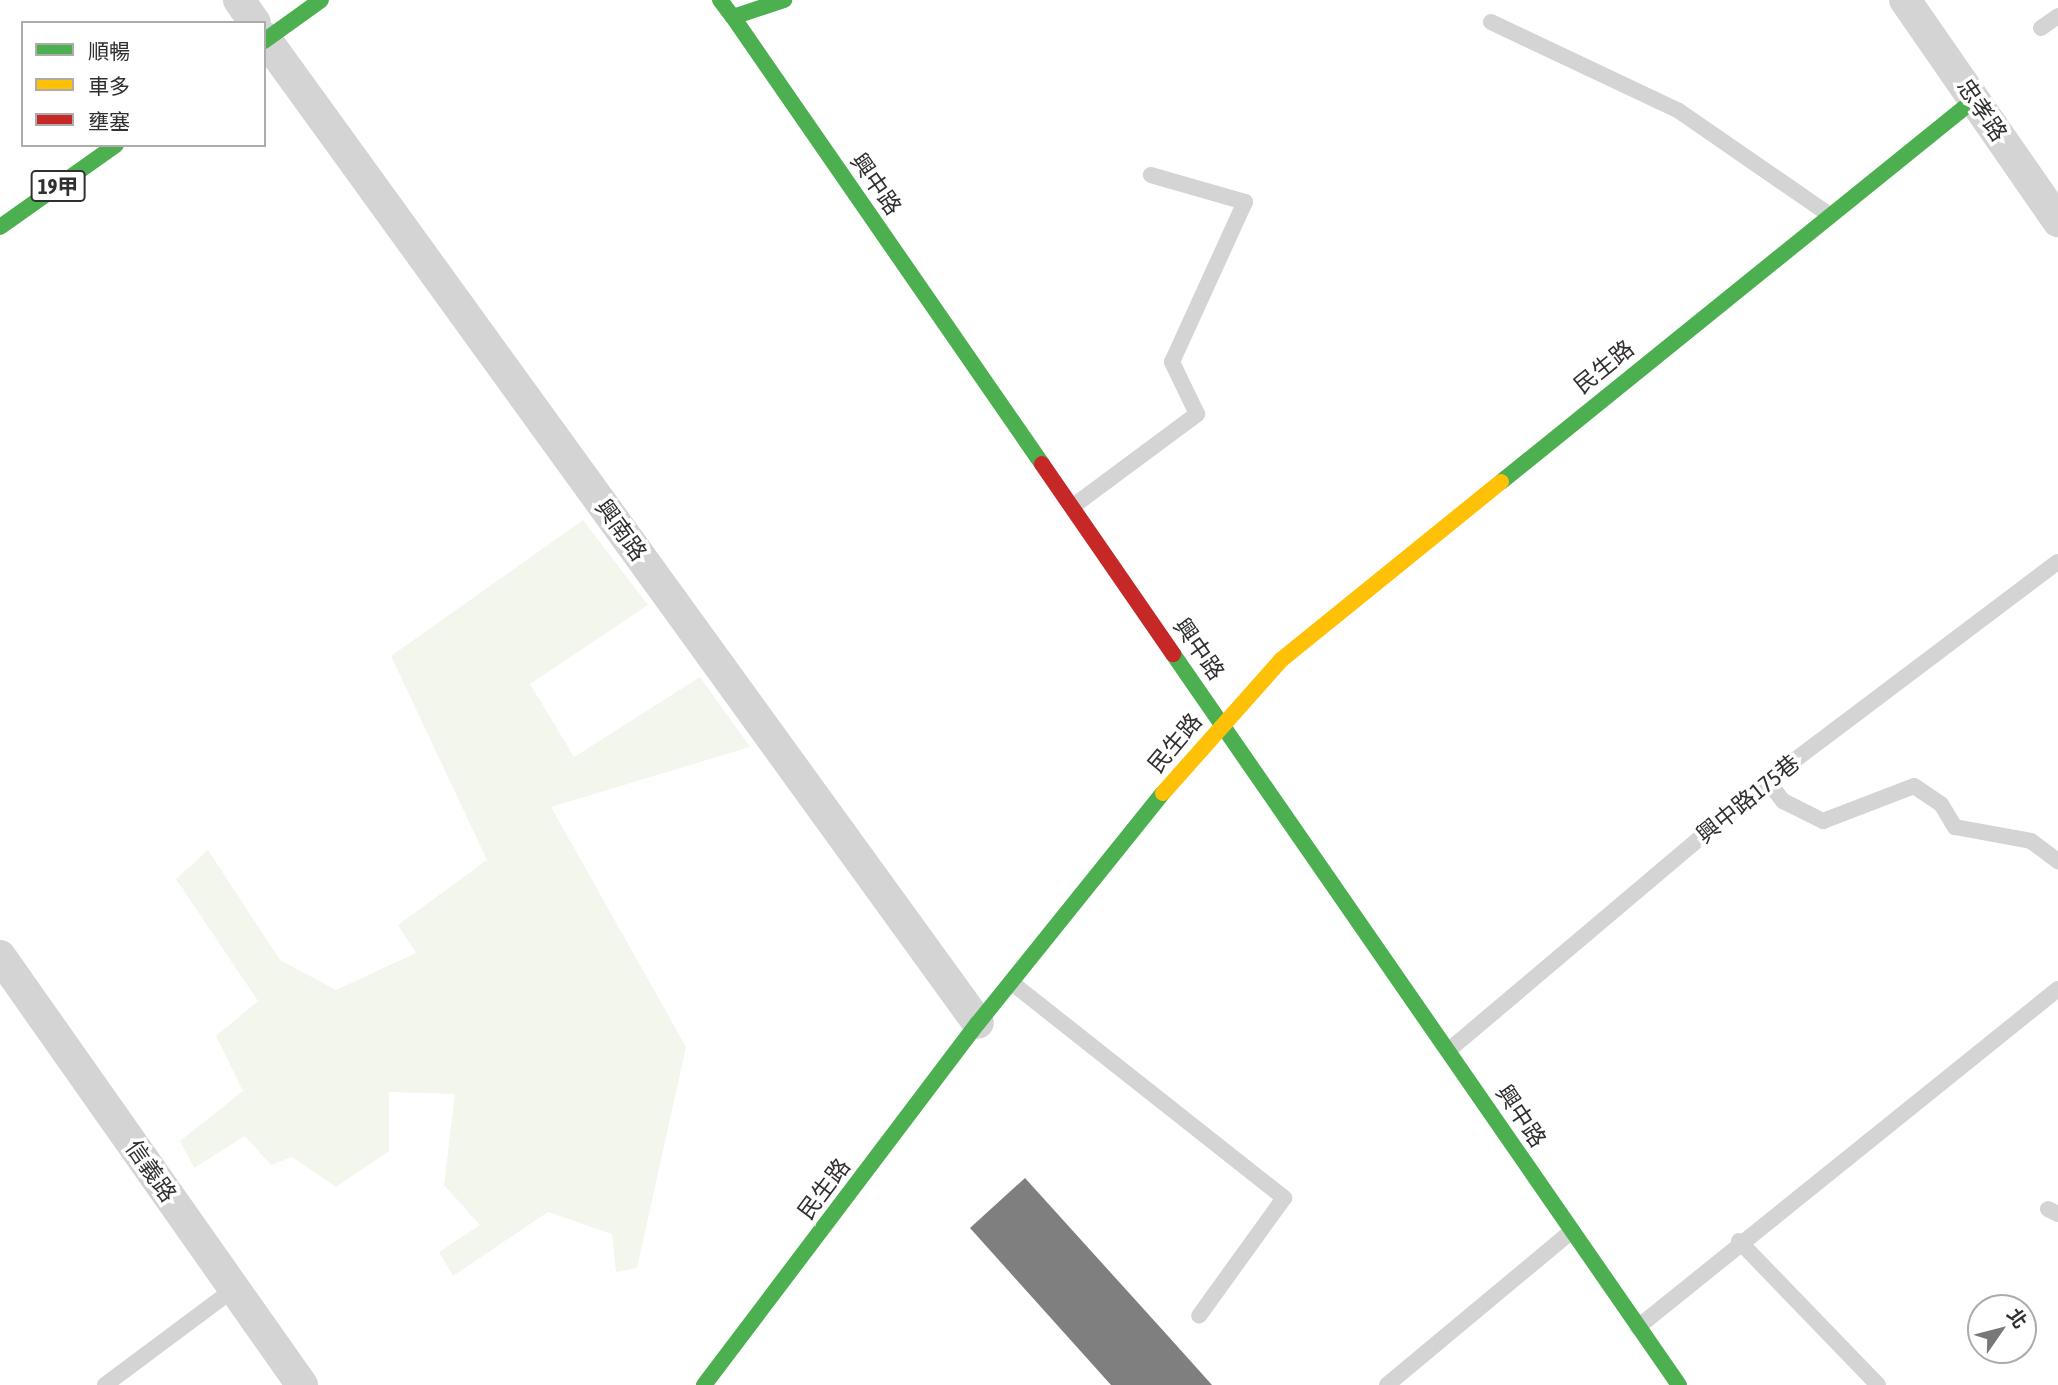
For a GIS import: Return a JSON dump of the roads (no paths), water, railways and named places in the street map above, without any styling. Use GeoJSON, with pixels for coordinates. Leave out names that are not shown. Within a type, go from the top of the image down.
{"type":"FeatureCollection","features":[{"type":"Feature","properties":{"kind":"main road"},"geometry":{"type":"LineString","coordinates":[[266,33],[321,0]]}},
{"type":"Feature","properties":{"kind":"main road","name":"興中路"},"geometry":{"type":"LineString","coordinates":[[720,0],[1679,1385]]}},
{"type":"Feature","properties":{"kind":"main road"},"geometry":{"type":"LineString","coordinates":[[733,18],[784,0]]}},
{"type":"Feature","properties":{"kind":"main road","name":"民生路"},"geometry":{"type":"LineString","coordinates":[[704,1385],[978,1023],[1222,722],[1281,660],[1827,213],[1975,99]]}},
{"type":"Feature","properties":{"kind":"main road","name":"19甲"},"geometry":{"type":"LineString","coordinates":[[0,227],[113,147]]}},
{"type":"Feature","properties":{"kind":"street","name":"興南路"},"geometry":{"type":"LineString","coordinates":[[239,0],[253,21]]}},
{"type":"Feature","properties":{"kind":"street","name":"忠孝路"},"geometry":{"type":"LineString","coordinates":[[1905,0],[2058,221]]}},
{"type":"Feature","properties":{"kind":"street","name":"興南路"},"geometry":{"type":"LineString","coordinates":[[266,41],[978,1023]]}},
{"type":"Feature","properties":{"kind":"street","name":"信義路"},"geometry":{"type":"LineString","coordinates":[[0,956],[302,1385]]}},
{"type":"Feature","properties":{"kind":"lane"},"geometry":{"type":"LineString","coordinates":[[2041,29],[2058,16]]}},
{"type":"Feature","properties":{"kind":"lane"},"geometry":{"type":"LineString","coordinates":[[1491,22],[1679,111],[1827,213]]}},
{"type":"Feature","properties":{"kind":"lane"},"geometry":{"type":"LineString","coordinates":[[1072,507],[1197,414],[1172,362],[1245,202],[1151,176]]}},
{"type":"Feature","properties":{"kind":"lane","name":"興中路175巷"},"geometry":{"type":"LineString","coordinates":[[1449,1050],[1767,781],[2058,562]]}},
{"type":"Feature","properties":{"kind":"lane"},"geometry":{"type":"LineString","coordinates":[[1767,781],[1783,801],[1823,821],[1914,786],[1941,804],[1955,827],[2031,841],[2058,861]]}},
{"type":"Feature","properties":{"kind":"lane"},"geometry":{"type":"LineString","coordinates":[[1012,983],[1284,1198],[1199,1316]]}},
{"type":"Feature","properties":{"kind":"lane"},"geometry":{"type":"LineString","coordinates":[[1638,1327],[1739,1241],[2058,989]]}},
{"type":"Feature","properties":{"kind":"lane"},"geometry":{"type":"LineString","coordinates":[[1387,1385],[1572,1231]]}},
{"type":"Feature","properties":{"kind":"lane"},"geometry":{"type":"LineString","coordinates":[[1739,1241],[1878,1385]]}},
{"type":"Feature","properties":{"kind":"lane"},"geometry":{"type":"LineString","coordinates":[[105,1385],[234,1289]]}}]}
